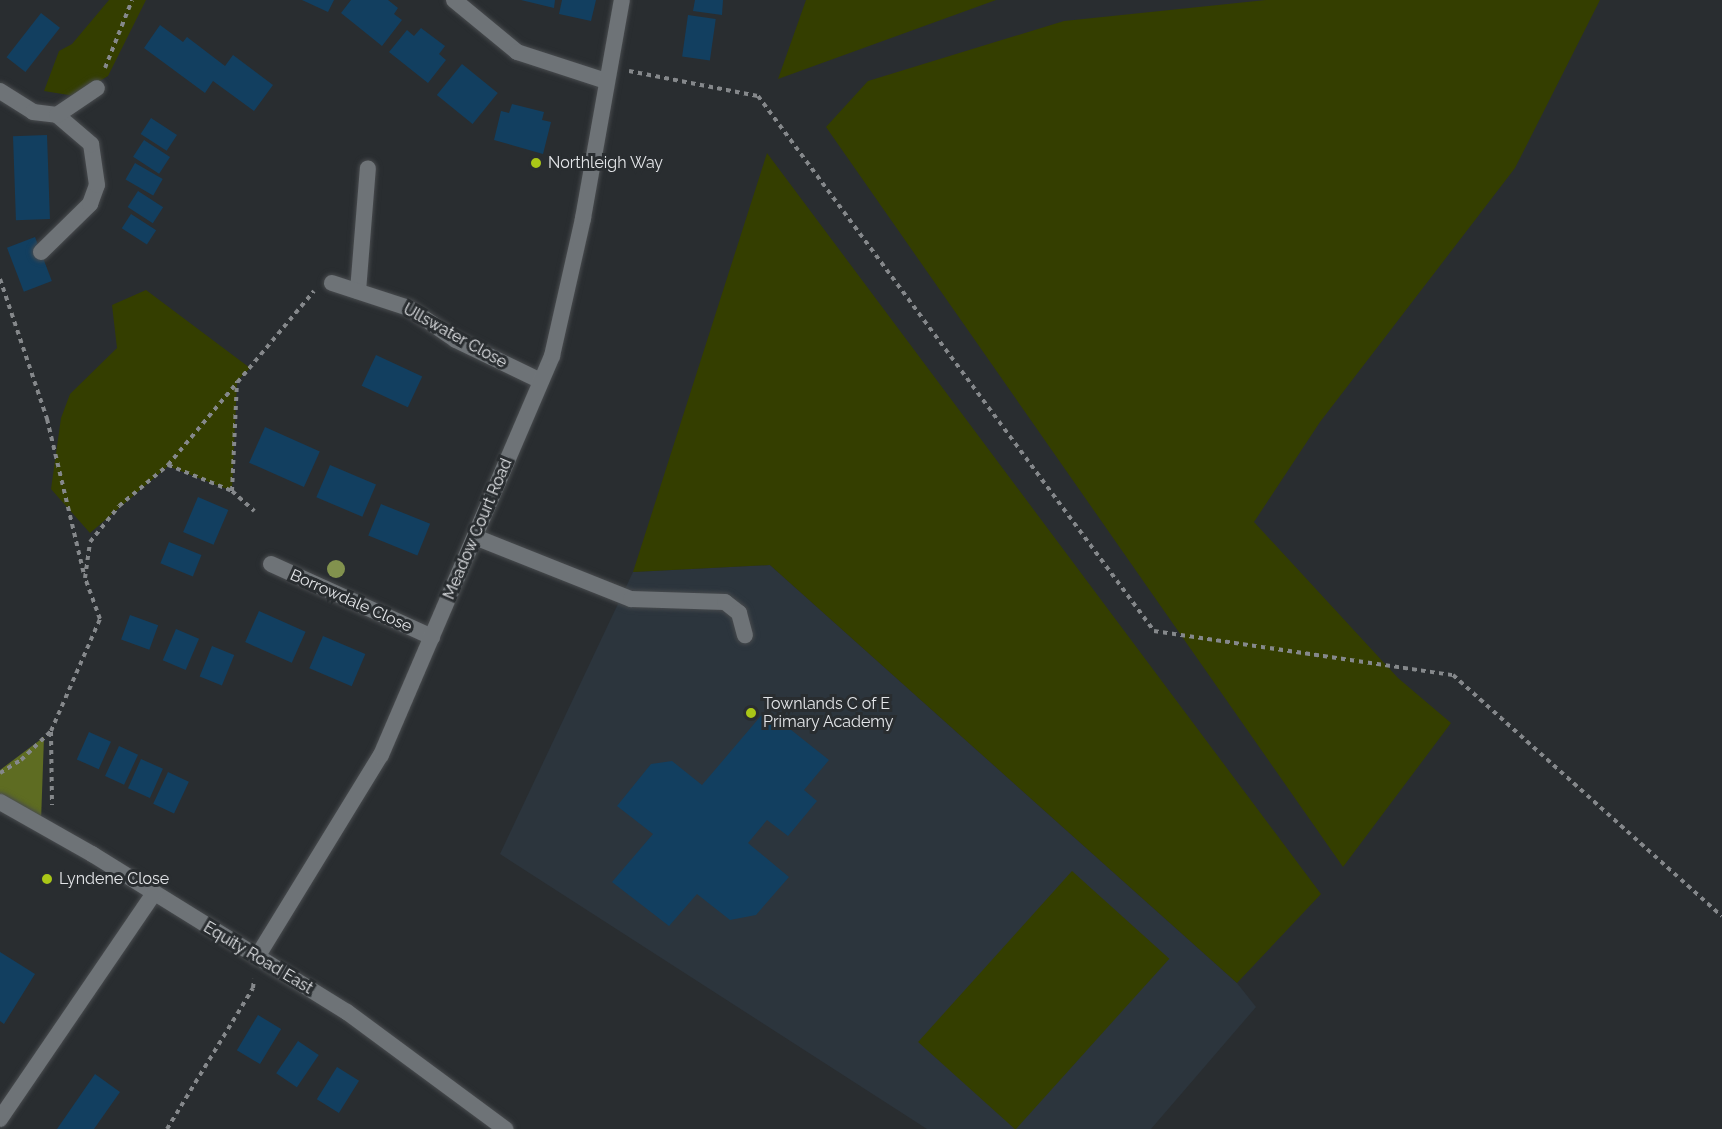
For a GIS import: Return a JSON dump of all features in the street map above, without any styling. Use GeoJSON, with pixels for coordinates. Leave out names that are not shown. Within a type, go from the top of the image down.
{"type":"FeatureCollection","features":[{"type":"Feature","properties":{"kind":"street"},"geometry":{"type":"LineString","coordinates":[[454,0],[518,52],[608,74]]}},
{"type":"Feature","properties":{"kind":"street","name":"Meadow Court Road"},"geometry":{"type":"LineString","coordinates":[[257,957],[381,755],[552,356],[583,219],[622,0]]}},
{"type":"Feature","properties":{"kind":"street"},"geometry":{"type":"LineString","coordinates":[[57,115],[97,88]]}},
{"type":"Feature","properties":{"kind":"street"},"geometry":{"type":"LineString","coordinates":[[0,91],[33,112],[57,115],[91,144],[97,185],[90,204],[41,252]]}},
{"type":"Feature","properties":{"kind":"street"},"geometry":{"type":"LineString","coordinates":[[358,291],[368,168]]}},
{"type":"Feature","properties":{"kind":"street","name":"Ullswater Close"},"geometry":{"type":"LineString","coordinates":[[332,283],[410,308],[456,339],[541,381]]}},
{"type":"Feature","properties":{"kind":"street"},"geometry":{"type":"LineString","coordinates":[[475,537],[631,599],[725,602],[739,613],[745,635]]}},
{"type":"Feature","properties":{"kind":"street","name":"Borrowdale Close"},"geometry":{"type":"LineString","coordinates":[[271,564],[432,637]]}},
{"type":"Feature","properties":{"kind":"street","name":"Equity Road East"},"geometry":{"type":"LineString","coordinates":[[0,802],[347,1012],[505,1129]]}},
{"type":"Feature","properties":{"kind":"street"},"geometry":{"type":"LineString","coordinates":[[0,1119],[153,895]]}},
{"type":"Feature","properties":{"kind":"path"},"geometry":{"type":"LineString","coordinates":[[97,88],[132,0]]}},
{"type":"Feature","properties":{"kind":"path"},"geometry":{"type":"LineString","coordinates":[[608,74],[758,96],[1154,631],[1453,675],[1722,916]]}},
{"type":"Feature","properties":{"kind":"path"},"geometry":{"type":"LineString","coordinates":[[0,279],[47,419],[85,578],[100,619],[51,731],[21,760],[0,773]]}},
{"type":"Feature","properties":{"kind":"path"},"geometry":{"type":"LineString","coordinates":[[85,578],[90,542],[119,506],[168,465],[317,287],[332,283]]}},
{"type":"Feature","properties":{"kind":"path"},"geometry":{"type":"LineString","coordinates":[[232,491],[237,381]]}},
{"type":"Feature","properties":{"kind":"path"},"geometry":{"type":"LineString","coordinates":[[168,465],[232,491],[254,511]]}},
{"type":"Feature","properties":{"kind":"path"},"geometry":{"type":"LineString","coordinates":[[51,731],[53,833]]}},
{"type":"Feature","properties":{"kind":"path"},"geometry":{"type":"LineString","coordinates":[[166,1129],[253,988],[257,957]]}},
{"type":"Feature","properties":{"kind":"shaded area","name":"Townlands C of E Primary Academy"},"geometry":{"type":"Polygon","coordinates":[[[770,565],[1237,983],[1256,1007],[1151,1129],[927,1129],[500,854],[633,572],[770,565]]]}},
{"type":"Feature","properties":{"kind":"green space"},"geometry":{"type":"Polygon","coordinates":[[[109,0],[146,0],[108,76],[75,96],[44,91],[59,51],[72,44],[109,0]]]}},
{"type":"Feature","properties":{"kind":"green space"},"geometry":{"type":"Polygon","coordinates":[[[806,0],[996,0],[778,79],[806,0]]]}},
{"type":"Feature","properties":{"kind":"green space"},"geometry":{"type":"Polygon","coordinates":[[[1266,0],[1600,0],[1515,168],[1320,422],[1254,522],[1398,678],[1451,723],[1343,867],[826,127],[868,81],[1064,21],[1266,0]]]}},
{"type":"Feature","properties":{"kind":"green space"},"geometry":{"type":"Polygon","coordinates":[[[767,153],[1321,894],[1237,983],[770,565],[633,572],[767,153]]]}},
{"type":"Feature","properties":{"kind":"green space"},"geometry":{"type":"Polygon","coordinates":[[[146,290],[250,368],[237,381],[232,491],[168,466],[90,533],[51,489],[61,418],[70,394],[117,348],[112,305],[146,290]]]}},
{"type":"Feature","properties":{"kind":"green space"},"geometry":{"type":"Polygon","coordinates":[[[44,737],[41,821],[0,798],[0,770],[44,737]]]}},
{"type":"Feature","properties":{"kind":"green space"},"geometry":{"type":"Polygon","coordinates":[[[1072,871],[1169,959],[1016,1129],[918,1042],[1072,871]]]}},
{"type":"Feature","properties":{"kind":"building"},"geometry":{"type":"Polygon","coordinates":[[[302,0],[334,0],[328,12],[302,0]]]}},
{"type":"Feature","properties":{"kind":"building"},"geometry":{"type":"Polygon","coordinates":[[[351,0],[388,0],[398,8],[394,14],[402,20],[382,46],[341,13],[351,0]]]}},
{"type":"Feature","properties":{"kind":"building"},"geometry":{"type":"Polygon","coordinates":[[[521,0],[555,0],[554,8],[521,0]]]}},
{"type":"Feature","properties":{"kind":"building"},"geometry":{"type":"Polygon","coordinates":[[[562,0],[596,0],[591,21],[559,14],[562,0]]]}},
{"type":"Feature","properties":{"kind":"building"},"geometry":{"type":"Polygon","coordinates":[[[695,0],[723,0],[722,15],[693,11],[695,0]]]}},
{"type":"Feature","properties":{"kind":"building"},"geometry":{"type":"Polygon","coordinates":[[[41,13],[60,28],[25,72],[7,57],[41,13]]]}},
{"type":"Feature","properties":{"kind":"building"},"geometry":{"type":"Polygon","coordinates":[[[688,15],[716,19],[710,60],[682,57],[688,15]]]}},
{"type":"Feature","properties":{"kind":"building"},"geometry":{"type":"Polygon","coordinates":[[[160,25],[183,42],[187,37],[225,66],[233,55],[273,85],[254,111],[213,81],[205,93],[144,48],[160,25]]]}},
{"type":"Feature","properties":{"kind":"building"},"geometry":{"type":"Polygon","coordinates":[[[421,28],[445,46],[439,54],[446,60],[428,83],[389,52],[407,30],[414,36],[421,28]]]}},
{"type":"Feature","properties":{"kind":"building"},"geometry":{"type":"Polygon","coordinates":[[[462,64],[498,93],[473,124],[437,95],[462,64]]]}},
{"type":"Feature","properties":{"kind":"building"},"geometry":{"type":"Polygon","coordinates":[[[512,104],[544,112],[542,120],[551,122],[543,154],[494,140],[501,111],[509,113],[512,104]]]}},
{"type":"Feature","properties":{"kind":"building"},"geometry":{"type":"Polygon","coordinates":[[[151,118],[177,135],[167,151],[141,134],[151,118]]]}},
{"type":"Feature","properties":{"kind":"building"},"geometry":{"type":"Polygon","coordinates":[[[47,135],[50,219],[16,220],[13,136],[47,135]]]}},
{"type":"Feature","properties":{"kind":"building"},"geometry":{"type":"Polygon","coordinates":[[[144,140],[170,157],[159,174],[133,157],[144,140]]]}},
{"type":"Feature","properties":{"kind":"building"},"geometry":{"type":"Polygon","coordinates":[[[135,163],[163,179],[153,195],[126,179],[135,163]]]}},
{"type":"Feature","properties":{"kind":"building"},"geometry":{"type":"Polygon","coordinates":[[[138,191],[163,207],[153,223],[128,207],[138,191]]]}},
{"type":"Feature","properties":{"kind":"building"},"geometry":{"type":"Polygon","coordinates":[[[131,214],[156,230],[147,245],[122,228],[131,214]]]}},
{"type":"Feature","properties":{"kind":"building"},"geometry":{"type":"Polygon","coordinates":[[[35,237],[52,281],[24,292],[7,248],[35,237]]]}},
{"type":"Feature","properties":{"kind":"building"},"geometry":{"type":"Polygon","coordinates":[[[376,355],[422,377],[408,407],[362,386],[376,355]]]}},
{"type":"Feature","properties":{"kind":"building"},"geometry":{"type":"Polygon","coordinates":[[[265,427],[320,451],[304,487],[249,463],[265,427]]]}},
{"type":"Feature","properties":{"kind":"building"},"geometry":{"type":"Polygon","coordinates":[[[330,465],[376,485],[362,517],[316,497],[330,465]]]}},
{"type":"Feature","properties":{"kind":"building"},"geometry":{"type":"Polygon","coordinates":[[[198,497],[228,510],[214,545],[183,532],[198,497]]]}},
{"type":"Feature","properties":{"kind":"building"},"geometry":{"type":"Polygon","coordinates":[[[381,504],[430,524],[417,555],[368,536],[381,504]]]}},
{"type":"Feature","properties":{"kind":"building"},"geometry":{"type":"Polygon","coordinates":[[[169,542],[201,555],[193,576],[160,563],[169,542]]]}},
{"type":"Feature","properties":{"kind":"building"},"geometry":{"type":"Polygon","coordinates":[[[259,611],[306,632],[292,663],[245,642],[259,611]]]}},
{"type":"Feature","properties":{"kind":"building"},"geometry":{"type":"Polygon","coordinates":[[[130,615],[158,625],[149,650],[121,639],[130,615]]]}},
{"type":"Feature","properties":{"kind":"building"},"geometry":{"type":"Polygon","coordinates":[[[176,629],[199,639],[186,670],[163,660],[176,629]]]}},
{"type":"Feature","properties":{"kind":"building"},"geometry":{"type":"Polygon","coordinates":[[[323,636],[365,654],[352,686],[309,668],[323,636]]]}},
{"type":"Feature","properties":{"kind":"building"},"geometry":{"type":"Polygon","coordinates":[[[212,646],[234,655],[222,686],[200,677],[212,646]]]}},
{"type":"Feature","properties":{"kind":"building"},"geometry":{"type":"Polygon","coordinates":[[[766,710],[829,760],[804,790],[817,801],[788,836],[767,820],[748,843],[789,877],[756,915],[730,920],[697,894],[669,926],[612,882],[653,834],[617,806],[651,764],[672,761],[702,785],[766,710]]]}},
{"type":"Feature","properties":{"kind":"building"},"geometry":{"type":"Polygon","coordinates":[[[89,732],[111,742],[99,769],[77,759],[89,732]]]}},
{"type":"Feature","properties":{"kind":"building"},"geometry":{"type":"Polygon","coordinates":[[[119,746],[138,755],[124,785],[105,776],[119,746]]]}},
{"type":"Feature","properties":{"kind":"building"},"geometry":{"type":"Polygon","coordinates":[[[141,759],[163,769],[150,798],[128,788],[141,759]]]}},
{"type":"Feature","properties":{"kind":"building"},"geometry":{"type":"Polygon","coordinates":[[[168,772],[189,782],[174,813],[153,804],[168,772]]]}},
{"type":"Feature","properties":{"kind":"building"},"geometry":{"type":"Polygon","coordinates":[[[0,952],[35,974],[4,1024],[0,1021],[0,952]]]}},
{"type":"Feature","properties":{"kind":"building"},"geometry":{"type":"Polygon","coordinates":[[[258,1015],[281,1029],[260,1064],[237,1050],[258,1015]]]}},
{"type":"Feature","properties":{"kind":"building"},"geometry":{"type":"Polygon","coordinates":[[[298,1041],[319,1055],[297,1087],[276,1073],[298,1041]]]}},
{"type":"Feature","properties":{"kind":"building"},"geometry":{"type":"Polygon","coordinates":[[[337,1067],[359,1081],[339,1113],[317,1099],[337,1067]]]}},
{"type":"Feature","properties":{"kind":"building"},"geometry":{"type":"Polygon","coordinates":[[[95,1074],[120,1092],[94,1129],[57,1129],[95,1074]]]}},
{"type":"Feature","properties":{"kind":"place","name":"Northleigh Way"},"geometry":{"type":"Point","coordinates":[536,163]}},
{"type":"Feature","properties":{"kind":"place","name":"Townlands C of E Primary Academy"},"geometry":{"type":"Point","coordinates":[751,713]}},
{"type":"Feature","properties":{"kind":"place","name":"Lyndene Close"},"geometry":{"type":"Point","coordinates":[47,879]}}]}
